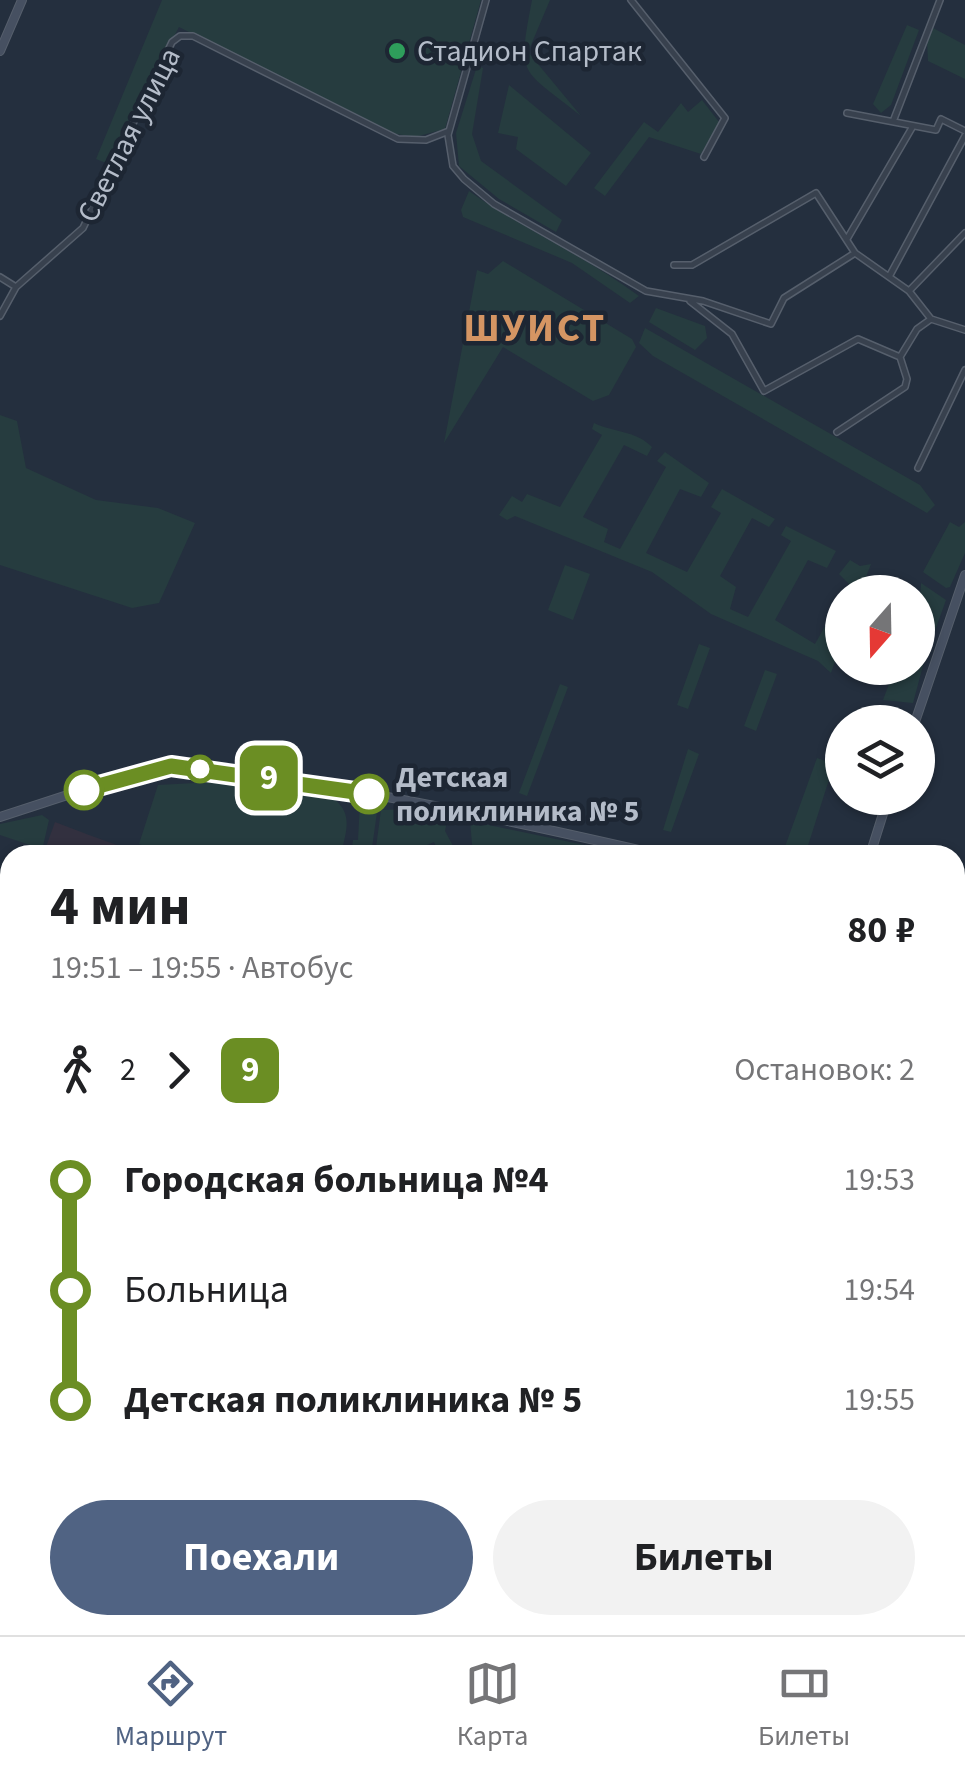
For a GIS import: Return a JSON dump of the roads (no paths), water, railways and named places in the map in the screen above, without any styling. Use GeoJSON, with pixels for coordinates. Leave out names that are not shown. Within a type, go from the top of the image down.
{"type":"FeatureCollection","features":[{"type":"Feature","properties":{"kind":"street"},"geometry":{"type":"LineString","coordinates":[[0,51],[22,0]]}},
{"type":"Feature","properties":{"kind":"street"},"geometry":{"type":"LineString","coordinates":[[486,0],[449,132],[453,166],[494,204],[646,291],[771,324],[784,298],[855,253]]}},
{"type":"Feature","properties":{"kind":"street"},"geometry":{"type":"LineString","coordinates":[[631,0],[725,118],[704,158]]}},
{"type":"Feature","properties":{"kind":"street"},"geometry":{"type":"LineString","coordinates":[[894,118],[940,0]]}},
{"type":"Feature","properties":{"kind":"street","name":"Светлая улица"},"geometry":{"type":"LineString","coordinates":[[0,316],[16,287],[84,228],[172,42],[180,36],[193,36],[398,139],[426,140],[449,132]]}},
{"type":"Feature","properties":{"kind":"street"},"geometry":{"type":"LineString","coordinates":[[847,113],[894,118],[936,130],[941,119],[965,133],[890,276]]}},
{"type":"Feature","properties":{"kind":"street"},"geometry":{"type":"LineString","coordinates":[[847,238],[913,126]]}},
{"type":"Feature","properties":{"kind":"street"},"geometry":{"type":"LineString","coordinates":[[674,265],[692,265],[816,193],[855,253],[908,290],[931,319],[965,330]]}},
{"type":"Feature","properties":{"kind":"street"},"geometry":{"type":"LineString","coordinates":[[908,290],[965,232]]}},
{"type":"Feature","properties":{"kind":"street"},"geometry":{"type":"LineString","coordinates":[[0,276],[16,287]]}},
{"type":"Feature","properties":{"kind":"street"},"geometry":{"type":"LineString","coordinates":[[688,300],[732,334],[764,392],[858,339],[900,356]]}},
{"type":"Feature","properties":{"kind":"street"},"geometry":{"type":"LineString","coordinates":[[837,432],[905,387],[907,379],[900,356],[917,329],[931,319]]}},
{"type":"Feature","properties":{"kind":"street"},"geometry":{"type":"LineString","coordinates":[[918,468],[965,370]]}},
{"type":"Feature","properties":{"kind":"street"},"geometry":{"type":"LineString","coordinates":[[921,705],[965,574]]}},
{"type":"Feature","properties":{"kind":"street"},"geometry":{"type":"LineString","coordinates":[[0,817],[171,766],[382,796],[548,827],[621,845]]}},
{"type":"Feature","properties":{"kind":"street"},"geometry":{"type":"LineString","coordinates":[[873,845],[883,815]]}},
{"type":"Feature","properties":{"kind":"place","name":"Стадион Спартак"},"geometry":{"type":"Point","coordinates":[397,51]}},
{"type":"Feature","properties":{"kind":"place","name":"Детская поликлиника № 5"},"geometry":{"type":"Point","coordinates":[369,794]}},
{"type":"Feature","properties":{"kind":"district","name":"ШУИСТ"},"geometry":{"type":"Point","coordinates":[535,328]}}]}
